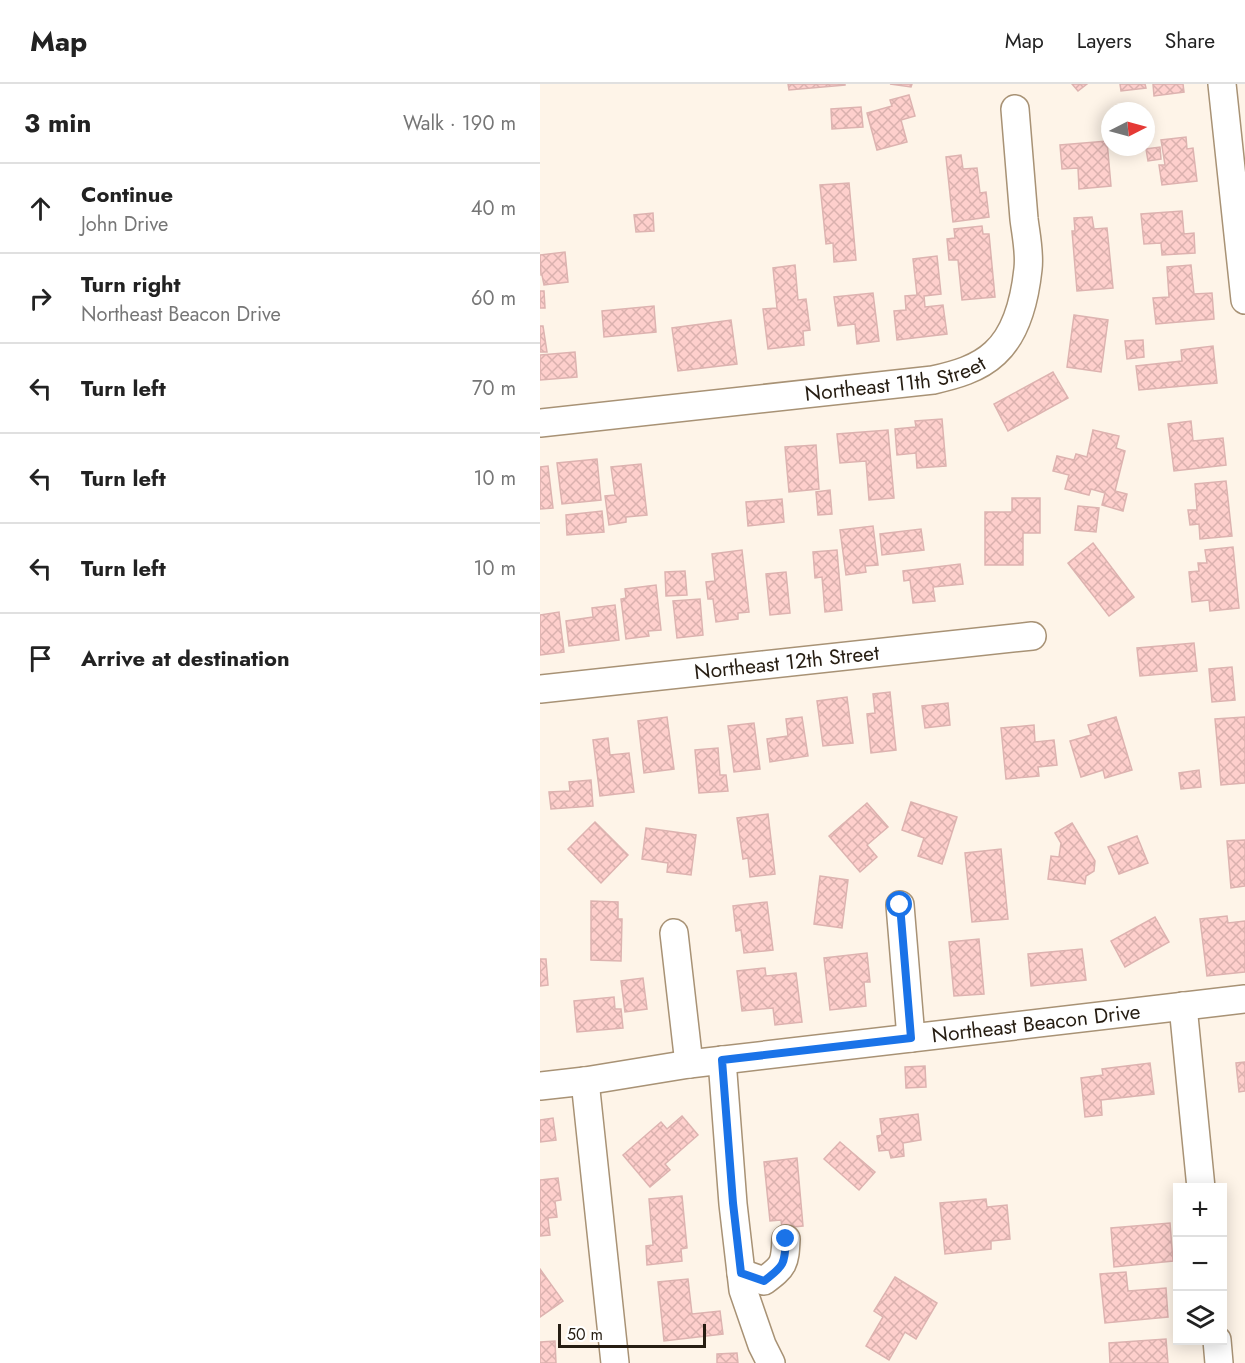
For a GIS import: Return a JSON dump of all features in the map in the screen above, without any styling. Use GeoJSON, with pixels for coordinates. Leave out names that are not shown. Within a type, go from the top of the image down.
{"type":"FeatureCollection","features":[{"type":"Feature","properties":{"kind":"street"},"geometry":{"type":"LineString","coordinates":[[1222,84],[1245,300]]}},
{"type":"Feature","properties":{"kind":"street","name":"Northeast 11th Street"},"geometry":{"type":"LineString","coordinates":[[540,423],[933,380],[959,374],[978,365],[996,353],[1010,334],[1025,292],[1029,266],[1015,109]]}},
{"type":"Feature","properties":{"kind":"street","name":"Northeast 12th Street"},"geometry":{"type":"LineString","coordinates":[[540,689],[1032,636]]}},
{"type":"Feature","properties":{"kind":"street"},"geometry":{"type":"LineString","coordinates":[[900,905],[911,1038]]}},
{"type":"Feature","properties":{"kind":"street"},"geometry":{"type":"LineString","coordinates":[[674,933],[689,1064]]}},
{"type":"Feature","properties":{"kind":"street","name":"Northeast Beacon Drive"},"geometry":{"type":"LineString","coordinates":[[540,1086],[689,1064],[1245,999]]}},
{"type":"Feature","properties":{"kind":"street"},"geometry":{"type":"LineString","coordinates":[[1183,1006],[1201,1183]]}},
{"type":"Feature","properties":{"kind":"street"},"geometry":{"type":"LineString","coordinates":[[722,1060],[733,1203],[743,1290],[762,1345],[771,1363]]}},
{"type":"Feature","properties":{"kind":"street"},"geometry":{"type":"LineString","coordinates":[[585,1081],[615,1363]]}},
{"type":"Feature","properties":{"kind":"street"},"geometry":{"type":"LineString","coordinates":[[741,1273],[764,1281],[777,1271],[785,1260],[786,1239]]}},
{"type":"Feature","properties":{"kind":"street"},"geometry":{"type":"LineString","coordinates":[[1217,1345],[1219,1363]]}},
{"type":"Feature","properties":{"kind":"building"},"geometry":{"type":"Polygon","coordinates":[[[788,84],[845,84],[845,85],[789,90],[788,84]]]}},
{"type":"Feature","properties":{"kind":"building"},"geometry":{"type":"Polygon","coordinates":[[[890,84],[912,84],[911,87],[890,84]]]}},
{"type":"Feature","properties":{"kind":"building"},"geometry":{"type":"Polygon","coordinates":[[[1072,84],[1087,84],[1078,91],[1072,84]]]}},
{"type":"Feature","properties":{"kind":"building"},"geometry":{"type":"Polygon","coordinates":[[[1120,84],[1145,84],[1146,88],[1121,91],[1120,84]]]}},
{"type":"Feature","properties":{"kind":"building"},"geometry":{"type":"Polygon","coordinates":[[[1153,84],[1183,84],[1184,92],[1154,96],[1153,84]]]}},
{"type":"Feature","properties":{"kind":"building"},"geometry":{"type":"Polygon","coordinates":[[[909,95],[915,116],[901,120],[907,142],[877,150],[867,113],[892,106],[890,100],[909,95]]]}},
{"type":"Feature","properties":{"kind":"building"},"geometry":{"type":"Polygon","coordinates":[[[861,107],[863,127],[832,129],[831,109],[861,107]]]}},
{"type":"Feature","properties":{"kind":"building"},"geometry":{"type":"Polygon","coordinates":[[[1186,137],[1187,149],[1193,148],[1197,181],[1162,185],[1159,165],[1165,165],[1161,140],[1186,137]]]}},
{"type":"Feature","properties":{"kind":"building"},"geometry":{"type":"Polygon","coordinates":[[[1101,142],[1101,156],[1108,156],[1111,186],[1079,189],[1078,168],[1062,169],[1060,145],[1101,142]]]}},
{"type":"Feature","properties":{"kind":"building"},"geometry":{"type":"Polygon","coordinates":[[[1160,147],[1161,159],[1148,161],[1147,156],[1155,156],[1155,148],[1160,147]]]}},
{"type":"Feature","properties":{"kind":"building"},"geometry":{"type":"Polygon","coordinates":[[[961,155],[963,169],[977,168],[980,193],[986,192],[989,217],[953,222],[946,157],[961,155]]]}},
{"type":"Feature","properties":{"kind":"building"},"geometry":{"type":"Polygon","coordinates":[[[849,183],[856,260],[834,262],[833,243],[826,244],[820,185],[849,183]]]}},
{"type":"Feature","properties":{"kind":"building"},"geometry":{"type":"Polygon","coordinates":[[[1182,211],[1184,234],[1194,233],[1195,253],[1162,255],[1161,243],[1144,244],[1141,214],[1182,211]]]}},
{"type":"Feature","properties":{"kind":"building"},"geometry":{"type":"Polygon","coordinates":[[[653,213],[654,231],[636,232],[634,215],[653,213]]]}},
{"type":"Feature","properties":{"kind":"building"},"geometry":{"type":"Polygon","coordinates":[[[1092,217],[1094,229],[1107,228],[1113,288],[1077,291],[1072,231],[1075,231],[1074,218],[1092,217]]]}},
{"type":"Feature","properties":{"kind":"building"},"geometry":{"type":"Polygon","coordinates":[[[982,226],[983,234],[989,234],[995,297],[962,300],[958,260],[949,260],[947,239],[955,238],[954,229],[982,226]]]}},
{"type":"Feature","properties":{"kind":"building"},"geometry":{"type":"Polygon","coordinates":[[[565,252],[568,282],[544,285],[540,255],[565,252]]]}},
{"type":"Feature","properties":{"kind":"building"},"geometry":{"type":"Polygon","coordinates":[[[937,256],[941,294],[924,296],[925,307],[943,305],[947,334],[897,340],[894,311],[906,310],[905,296],[917,295],[913,259],[937,256]]]}},
{"type":"Feature","properties":{"kind":"building"},"geometry":{"type":"Polygon","coordinates":[[[795,265],[798,300],[806,299],[810,330],[803,331],[804,345],[768,349],[763,309],[777,308],[773,268],[795,265]]]}},
{"type":"Feature","properties":{"kind":"building"},"geometry":{"type":"Polygon","coordinates":[[[1191,265],[1194,294],[1212,293],[1214,319],[1156,324],[1153,298],[1169,297],[1167,267],[1191,265]]]}},
{"type":"Feature","properties":{"kind":"building"},"geometry":{"type":"Polygon","coordinates":[[[540,291],[544,291],[545,308],[540,308],[540,291]]]}},
{"type":"Feature","properties":{"kind":"building"},"geometry":{"type":"Polygon","coordinates":[[[873,293],[879,341],[857,344],[855,324],[838,326],[834,297],[873,293]]]}},
{"type":"Feature","properties":{"kind":"building"},"geometry":{"type":"Polygon","coordinates":[[[654,306],[656,332],[604,337],[602,311],[654,306]]]}},
{"type":"Feature","properties":{"kind":"building"},"geometry":{"type":"Polygon","coordinates":[[[1074,315],[1108,320],[1101,372],[1067,367],[1074,315]]]}},
{"type":"Feature","properties":{"kind":"building"},"geometry":{"type":"Polygon","coordinates":[[[731,320],[737,364],[678,371],[672,328],[731,320]]]}},
{"type":"Feature","properties":{"kind":"building"},"geometry":{"type":"Polygon","coordinates":[[[540,326],[543,326],[547,352],[540,352],[540,326]]]}},
{"type":"Feature","properties":{"kind":"building"},"geometry":{"type":"Polygon","coordinates":[[[1143,340],[1144,357],[1127,359],[1125,341],[1143,340]]]}},
{"type":"Feature","properties":{"kind":"building"},"geometry":{"type":"Polygon","coordinates":[[[1213,346],[1217,383],[1139,390],[1136,366],[1182,361],[1181,350],[1213,346]]]}},
{"type":"Feature","properties":{"kind":"building"},"geometry":{"type":"Polygon","coordinates":[[[575,352],[577,377],[540,380],[540,355],[575,352]]]}},
{"type":"Feature","properties":{"kind":"building"},"geometry":{"type":"Polygon","coordinates":[[[1053,372],[1068,398],[1008,431],[994,404],[1053,372]]]}},
{"type":"Feature","properties":{"kind":"building"},"geometry":{"type":"Polygon","coordinates":[[[942,419],[946,466],[917,468],[916,453],[897,455],[895,429],[916,427],[915,421],[942,419]]]}},
{"type":"Feature","properties":{"kind":"building"},"geometry":{"type":"Polygon","coordinates":[[[1191,421],[1193,441],[1223,438],[1226,465],[1174,471],[1168,424],[1191,421]]]}},
{"type":"Feature","properties":{"kind":"building"},"geometry":{"type":"Polygon","coordinates":[[[888,430],[894,498],[869,500],[866,461],[840,463],[837,434],[888,430]]]}},
{"type":"Feature","properties":{"kind":"building"},"geometry":{"type":"Polygon","coordinates":[[[1093,430],[1119,436],[1116,448],[1125,451],[1115,491],[1127,494],[1123,511],[1102,505],[1105,493],[1091,489],[1089,495],[1065,489],[1069,475],[1053,471],[1057,456],[1074,460],[1076,454],[1087,457],[1093,430]]]}},
{"type":"Feature","properties":{"kind":"building"},"geometry":{"type":"Polygon","coordinates":[[[816,445],[819,489],[789,492],[785,447],[816,445]]]}},
{"type":"Feature","properties":{"kind":"building"},"geometry":{"type":"Polygon","coordinates":[[[597,459],[601,500],[562,504],[557,463],[597,459]]]}},
{"type":"Feature","properties":{"kind":"building"},"geometry":{"type":"Polygon","coordinates":[[[641,464],[647,515],[626,517],[626,522],[609,525],[605,496],[615,495],[611,467],[641,464]]]}},
{"type":"Feature","properties":{"kind":"building"},"geometry":{"type":"Polygon","coordinates":[[[548,466],[553,508],[540,509],[540,467],[548,466]]]}},
{"type":"Feature","properties":{"kind":"building"},"geometry":{"type":"Polygon","coordinates":[[[1226,481],[1232,536],[1200,539],[1199,524],[1190,525],[1188,510],[1197,510],[1195,484],[1226,481]]]}},
{"type":"Feature","properties":{"kind":"building"},"geometry":{"type":"Polygon","coordinates":[[[830,490],[832,514],[818,515],[816,492],[830,490]]]}},
{"type":"Feature","properties":{"kind":"building"},"geometry":{"type":"Polygon","coordinates":[[[1012,498],[1040,498],[1040,533],[1023,533],[1023,565],[985,565],[985,512],[1012,512],[1012,498]]]}},
{"type":"Feature","properties":{"kind":"building"},"geometry":{"type":"Polygon","coordinates":[[[782,499],[784,522],[748,526],[746,502],[782,499]]]}},
{"type":"Feature","properties":{"kind":"building"},"geometry":{"type":"Polygon","coordinates":[[[1078,506],[1099,508],[1096,532],[1075,530],[1078,506]]]}},
{"type":"Feature","properties":{"kind":"building"},"geometry":{"type":"Polygon","coordinates":[[[602,511],[604,532],[567,535],[566,515],[602,511]]]}},
{"type":"Feature","properties":{"kind":"building"},"geometry":{"type":"Polygon","coordinates":[[[873,526],[878,565],[865,566],[866,572],[846,575],[840,530],[873,526]]]}},
{"type":"Feature","properties":{"kind":"building"},"geometry":{"type":"Polygon","coordinates":[[[921,529],[924,550],[882,555],[880,534],[921,529]]]}},
{"type":"Feature","properties":{"kind":"building"},"geometry":{"type":"Polygon","coordinates":[[[1093,543],[1134,597],[1109,616],[1068,563],[1093,543]]]}},
{"type":"Feature","properties":{"kind":"building"},"geometry":{"type":"Polygon","coordinates":[[[1233,547],[1239,608],[1210,611],[1209,600],[1192,602],[1189,572],[1199,571],[1198,563],[1207,563],[1205,550],[1233,547]]]}},
{"type":"Feature","properties":{"kind":"building"},"geometry":{"type":"Polygon","coordinates":[[[742,550],[749,612],[738,613],[738,619],[716,622],[713,599],[708,599],[706,582],[715,581],[712,554],[742,550]]]}},
{"type":"Feature","properties":{"kind":"building"},"geometry":{"type":"Polygon","coordinates":[[[837,550],[842,610],[825,612],[822,577],[815,578],[813,552],[837,550]]]}},
{"type":"Feature","properties":{"kind":"building"},"geometry":{"type":"Polygon","coordinates":[[[960,564],[963,584],[933,587],[935,601],[913,603],[910,580],[904,581],[903,571],[960,564]]]}},
{"type":"Feature","properties":{"kind":"building"},"geometry":{"type":"Polygon","coordinates":[[[685,571],[687,595],[666,596],[665,572],[685,571]]]}},
{"type":"Feature","properties":{"kind":"building"},"geometry":{"type":"Polygon","coordinates":[[[786,572],[790,613],[770,615],[766,574],[786,572]]]}},
{"type":"Feature","properties":{"kind":"building"},"geometry":{"type":"Polygon","coordinates":[[[656,585],[661,630],[648,631],[649,636],[626,639],[621,599],[626,598],[625,589],[656,585]]]}},
{"type":"Feature","properties":{"kind":"building"},"geometry":{"type":"Polygon","coordinates":[[[700,599],[703,635],[677,638],[673,601],[700,599]]]}},
{"type":"Feature","properties":{"kind":"building"},"geometry":{"type":"Polygon","coordinates":[[[615,605],[619,640],[569,646],[566,621],[593,617],[592,608],[615,605]]]}},
{"type":"Feature","properties":{"kind":"building"},"geometry":{"type":"Polygon","coordinates":[[[559,612],[564,652],[540,655],[540,615],[559,612]]]}},
{"type":"Feature","properties":{"kind":"building"},"geometry":{"type":"Polygon","coordinates":[[[1194,643],[1197,671],[1140,676],[1137,648],[1194,643]]]}},
{"type":"Feature","properties":{"kind":"building"},"geometry":{"type":"Polygon","coordinates":[[[1232,667],[1235,700],[1212,702],[1209,669],[1232,667]]]}},
{"type":"Feature","properties":{"kind":"building"},"geometry":{"type":"Polygon","coordinates":[[[890,692],[896,750],[871,753],[867,714],[875,713],[873,694],[890,692]]]}},
{"type":"Feature","properties":{"kind":"building"},"geometry":{"type":"Polygon","coordinates":[[[847,697],[853,743],[823,746],[817,701],[847,697]]]}},
{"type":"Feature","properties":{"kind":"building"},"geometry":{"type":"Polygon","coordinates":[[[948,703],[950,725],[925,728],[922,706],[948,703]]]}},
{"type":"Feature","properties":{"kind":"building"},"geometry":{"type":"Polygon","coordinates":[[[667,717],[674,769],[644,773],[638,721],[667,717]]]}},
{"type":"Feature","properties":{"kind":"building"},"geometry":{"type":"Polygon","coordinates":[[[802,717],[808,756],[770,762],[767,739],[788,736],[786,719],[802,717]]]}},
{"type":"Feature","properties":{"kind":"building"},"geometry":{"type":"Polygon","coordinates":[[[1116,717],[1132,770],[1105,778],[1103,770],[1081,777],[1070,741],[1091,735],[1088,725],[1116,717]]]}},
{"type":"Feature","properties":{"kind":"building"},"geometry":{"type":"Polygon","coordinates":[[[1245,717],[1245,783],[1221,785],[1215,719],[1245,717]]]}},
{"type":"Feature","properties":{"kind":"building"},"geometry":{"type":"Polygon","coordinates":[[[754,723],[760,769],[734,772],[728,726],[754,723]]]}},
{"type":"Feature","properties":{"kind":"building"},"geometry":{"type":"Polygon","coordinates":[[[1034,725],[1035,742],[1054,740],[1057,765],[1038,767],[1039,776],[1006,779],[1001,728],[1034,725]]]}},
{"type":"Feature","properties":{"kind":"building"},"geometry":{"type":"Polygon","coordinates":[[[608,738],[610,755],[629,753],[634,792],[600,796],[593,740],[608,738]]]}},
{"type":"Feature","properties":{"kind":"building"},"geometry":{"type":"Polygon","coordinates":[[[718,748],[720,775],[726,775],[728,791],[699,793],[695,750],[718,748]]]}},
{"type":"Feature","properties":{"kind":"building"},"geometry":{"type":"Polygon","coordinates":[[[1199,770],[1201,787],[1181,789],[1179,773],[1199,770]]]}},
{"type":"Feature","properties":{"kind":"building"},"geometry":{"type":"Polygon","coordinates":[[[591,780],[593,806],[551,809],[549,792],[570,791],[569,782],[591,780]]]}},
{"type":"Feature","properties":{"kind":"building"},"geometry":{"type":"Polygon","coordinates":[[[911,802],[957,817],[942,864],[918,856],[924,838],[902,830],[911,802]]]}},
{"type":"Feature","properties":{"kind":"building"},"geometry":{"type":"Polygon","coordinates":[[[867,803],[888,827],[867,845],[877,857],[860,872],[829,836],[867,803]]]}},
{"type":"Feature","properties":{"kind":"building"},"geometry":{"type":"Polygon","coordinates":[[[768,814],[775,874],[750,877],[748,858],[743,859],[737,818],[768,814]]]}},
{"type":"Feature","properties":{"kind":"building"},"geometry":{"type":"Polygon","coordinates":[[[595,822],[628,855],[601,883],[568,849],[595,822]]]}},
{"type":"Feature","properties":{"kind":"building"},"geometry":{"type":"Polygon","coordinates":[[[1072,823],[1095,861],[1094,871],[1086,876],[1085,884],[1048,879],[1051,856],[1059,857],[1061,843],[1055,833],[1072,823]]]}},
{"type":"Feature","properties":{"kind":"building"},"geometry":{"type":"Polygon","coordinates":[[[646,828],[696,835],[691,875],[667,872],[668,863],[642,859],[646,828]]]}},
{"type":"Feature","properties":{"kind":"building"},"geometry":{"type":"Polygon","coordinates":[[[1137,836],[1148,863],[1119,874],[1108,847],[1137,836]]]}},
{"type":"Feature","properties":{"kind":"building"},"geometry":{"type":"Polygon","coordinates":[[[1245,840],[1245,886],[1231,888],[1227,841],[1245,840]]]}},
{"type":"Feature","properties":{"kind":"building"},"geometry":{"type":"Polygon","coordinates":[[[1001,849],[1008,919],[972,922],[965,853],[1001,849]]]}},
{"type":"Feature","properties":{"kind":"building"},"geometry":{"type":"Polygon","coordinates":[[[820,876],[848,880],[842,928],[814,924],[820,876]]]}},
{"type":"Feature","properties":{"kind":"building"},"geometry":{"type":"Polygon","coordinates":[[[591,901],[618,902],[618,919],[622,919],[621,961],[591,960],[591,901]]]}},
{"type":"Feature","properties":{"kind":"building"},"geometry":{"type":"Polygon","coordinates":[[[767,902],[773,950],[744,953],[741,930],[736,931],[733,906],[767,902]]]}},
{"type":"Feature","properties":{"kind":"building"},"geometry":{"type":"Polygon","coordinates":[[[1227,916],[1228,923],[1245,921],[1245,972],[1207,976],[1200,919],[1227,916]]]}},
{"type":"Feature","properties":{"kind":"building"},"geometry":{"type":"Polygon","coordinates":[[[1155,917],[1169,942],[1125,967],[1111,941],[1155,917]]]}},
{"type":"Feature","properties":{"kind":"building"},"geometry":{"type":"Polygon","coordinates":[[[979,939],[984,994],[954,996],[949,942],[979,939]]]}},
{"type":"Feature","properties":{"kind":"building"},"geometry":{"type":"Polygon","coordinates":[[[1082,949],[1086,980],[1031,986],[1028,954],[1082,949]]]}},
{"type":"Feature","properties":{"kind":"building"},"geometry":{"type":"Polygon","coordinates":[[[867,953],[870,982],[864,982],[866,1006],[830,1010],[824,958],[867,953]]]}},
{"type":"Feature","properties":{"kind":"building"},"geometry":{"type":"Polygon","coordinates":[[[540,959],[546,959],[548,985],[540,986],[540,959]]]}},
{"type":"Feature","properties":{"kind":"building"},"geometry":{"type":"Polygon","coordinates":[[[765,968],[766,976],[796,973],[802,1022],[775,1025],[773,1008],[742,1011],[737,971],[765,968]]]}},
{"type":"Feature","properties":{"kind":"building"},"geometry":{"type":"Polygon","coordinates":[[[643,978],[647,1009],[625,1012],[621,981],[643,978]]]}},
{"type":"Feature","properties":{"kind":"building"},"geometry":{"type":"Polygon","coordinates":[[[614,997],[615,1009],[621,1009],[623,1028],[577,1032],[574,1001],[614,997]]]}},
{"type":"Feature","properties":{"kind":"building"},"geometry":{"type":"Polygon","coordinates":[[[1245,1062],[1245,1091],[1239,1092],[1236,1063],[1245,1062]]]}},
{"type":"Feature","properties":{"kind":"building"},"geometry":{"type":"Polygon","coordinates":[[[1150,1063],[1154,1094],[1101,1100],[1102,1115],[1085,1117],[1081,1078],[1103,1075],[1102,1069],[1150,1063]]]}},
{"type":"Feature","properties":{"kind":"building"},"geometry":{"type":"Polygon","coordinates":[[[925,1066],[926,1087],[906,1088],[905,1067],[925,1066]]]}},
{"type":"Feature","properties":{"kind":"building"},"geometry":{"type":"Polygon","coordinates":[[[918,1114],[921,1140],[903,1143],[904,1156],[891,1158],[889,1150],[879,1151],[877,1136],[882,1135],[880,1119],[918,1114]]]}},
{"type":"Feature","properties":{"kind":"building"},"geometry":{"type":"Polygon","coordinates":[[[682,1116],[698,1135],[665,1164],[670,1170],[650,1187],[623,1155],[661,1122],[667,1129],[682,1116]]]}},
{"type":"Feature","properties":{"kind":"building"},"geometry":{"type":"Polygon","coordinates":[[[553,1118],[556,1140],[540,1142],[540,1120],[553,1118]]]}},
{"type":"Feature","properties":{"kind":"building"},"geometry":{"type":"Polygon","coordinates":[[[840,1142],[875,1172],[859,1190],[824,1159],[840,1142]]]}},
{"type":"Feature","properties":{"kind":"building"},"geometry":{"type":"Polygon","coordinates":[[[797,1158],[803,1226],[782,1228],[781,1220],[770,1221],[764,1162],[797,1158]]]}},
{"type":"Feature","properties":{"kind":"building"},"geometry":{"type":"Polygon","coordinates":[[[558,1178],[561,1200],[555,1201],[557,1217],[548,1218],[550,1235],[540,1236],[540,1180],[558,1178]]]}},
{"type":"Feature","properties":{"kind":"building"},"geometry":{"type":"Polygon","coordinates":[[[682,1196],[687,1248],[681,1249],[682,1261],[647,1265],[646,1246],[653,1245],[649,1199],[682,1196]]]}},
{"type":"Feature","properties":{"kind":"building"},"geometry":{"type":"Polygon","coordinates":[[[986,1199],[987,1207],[1007,1205],[1010,1239],[991,1241],[991,1249],[945,1254],[940,1203],[986,1199]]]}},
{"type":"Feature","properties":{"kind":"building"},"geometry":{"type":"Polygon","coordinates":[[[1170,1223],[1173,1261],[1114,1267],[1111,1228],[1170,1223]]]}},
{"type":"Feature","properties":{"kind":"building"},"geometry":{"type":"Polygon","coordinates":[[[540,1269],[563,1301],[540,1317],[540,1269]]]}},
{"type":"Feature","properties":{"kind":"building"},"geometry":{"type":"Polygon","coordinates":[[[1126,1272],[1128,1291],[1166,1288],[1168,1317],[1105,1323],[1100,1274],[1126,1272]]]}},
{"type":"Feature","properties":{"kind":"building"},"geometry":{"type":"Polygon","coordinates":[[[895,1277],[937,1303],[916,1339],[905,1332],[889,1360],[866,1346],[883,1317],[874,1311],[895,1277]]]}},
{"type":"Feature","properties":{"kind":"building"},"geometry":{"type":"Polygon","coordinates":[[[688,1279],[692,1314],[720,1311],[723,1334],[664,1341],[658,1282],[688,1279]]]}},
{"type":"Feature","properties":{"kind":"building"},"geometry":{"type":"Polygon","coordinates":[[[1166,1339],[1168,1363],[1110,1363],[1109,1343],[1166,1339]]]}},
{"type":"Feature","properties":{"kind":"building"},"geometry":{"type":"Polygon","coordinates":[[[555,1341],[556,1363],[540,1363],[540,1342],[555,1341]]]}},
{"type":"Feature","properties":{"kind":"building"},"geometry":{"type":"Polygon","coordinates":[[[737,1353],[738,1363],[717,1363],[717,1354],[737,1353]]]}},
{"type":"Feature","properties":{"kind":"route"},"geometry":{"type":"LineString","coordinates":[[786,1239],[785,1260],[777,1271],[764,1281],[741,1273],[722,1060],[911,1038],[900,905]]}}]}
